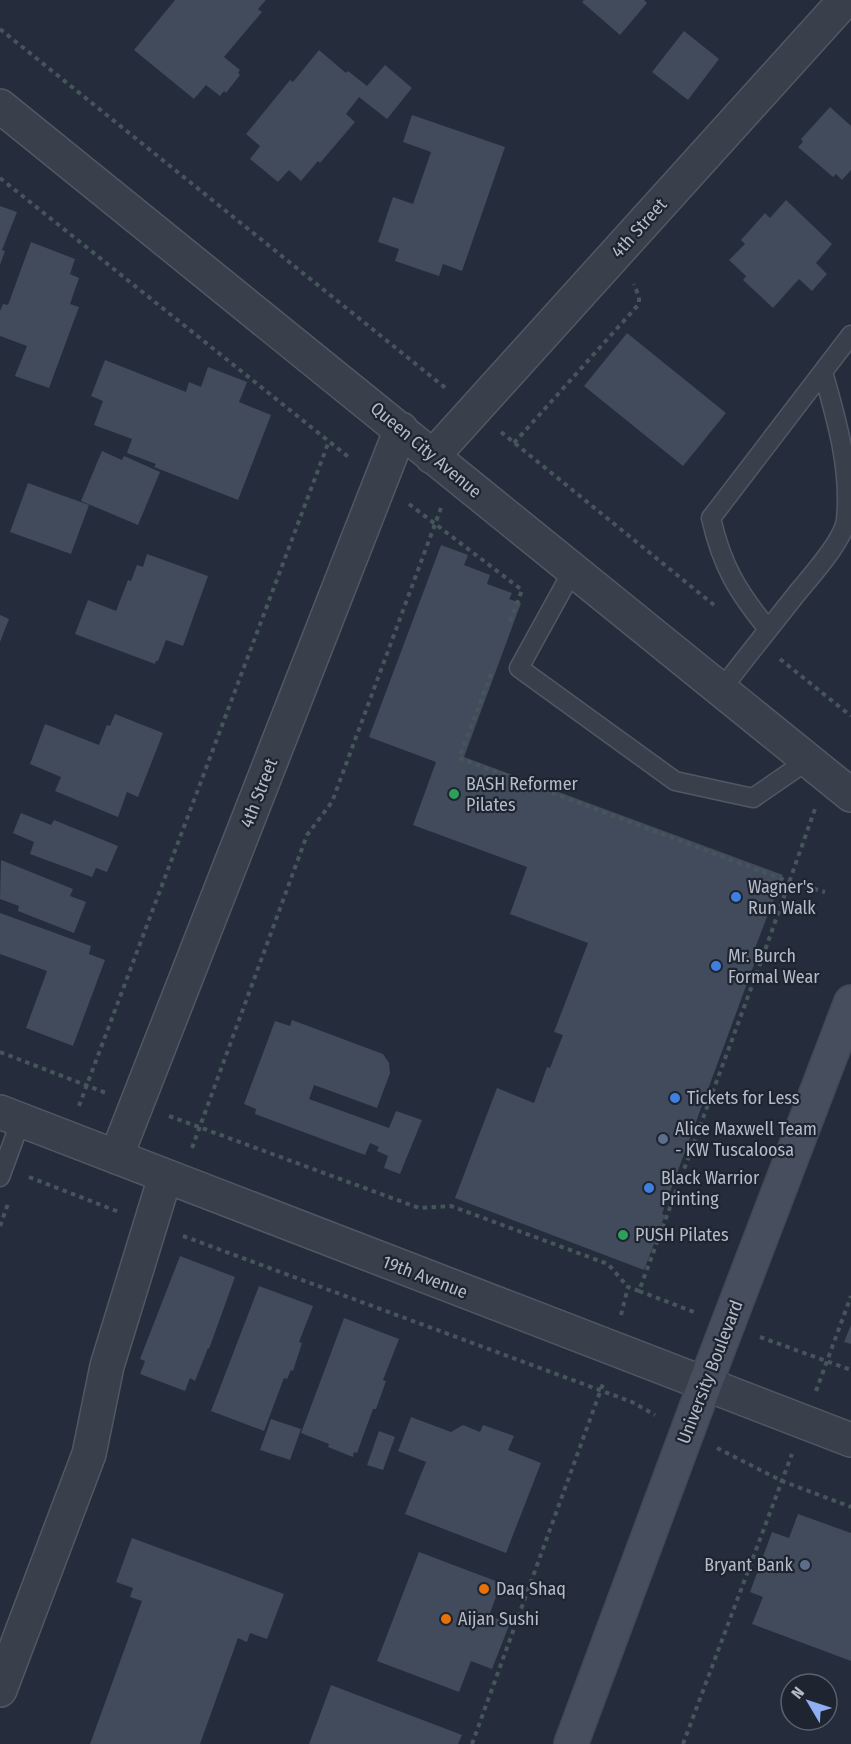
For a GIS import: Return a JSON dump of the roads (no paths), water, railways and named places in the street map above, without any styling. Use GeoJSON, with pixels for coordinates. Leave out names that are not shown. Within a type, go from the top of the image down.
{"type":"FeatureCollection","features":[{"type":"Feature","properties":{"kind":"main road","name":"University Boulevard"},"geometry":{"type":"LineString","coordinates":[[571,1744],[851,1002]]}},
{"type":"Feature","properties":{"kind":"street","name":"4th Street"},"geometry":{"type":"LineString","coordinates":[[443,465],[474,411],[845,0]]}},
{"type":"Feature","properties":{"kind":"street","name":"Queen City Avenue"},"geometry":{"type":"LineString","coordinates":[[0,106],[851,795]]}},
{"type":"Feature","properties":{"kind":"street","name":"4th Street"},"geometry":{"type":"LineString","coordinates":[[116,1157],[401,429]]}},
{"type":"Feature","properties":{"kind":"street","name":"19th Avenue"},"geometry":{"type":"LineString","coordinates":[[11,1116],[851,1440]]}},
{"type":"Feature","properties":{"kind":"street"},"geometry":{"type":"LineString","coordinates":[[0,1690],[89,1454],[107,1366],[165,1177]]}},
{"type":"Feature","properties":{"kind":"lane"},"geometry":{"type":"LineString","coordinates":[[764,635],[752,610],[731,578],[718,549],[711,518],[851,335]]}},
{"type":"Feature","properties":{"kind":"lane"},"geometry":{"type":"LineString","coordinates":[[721,690],[832,548],[846,523],[849,486],[846,451],[823,372]]}},
{"type":"Feature","properties":{"kind":"lane"},"geometry":{"type":"LineString","coordinates":[[573,570],[519,669],[675,780],[753,798],[808,760]]}},
{"type":"Feature","properties":{"kind":"lane"},"geometry":{"type":"LineString","coordinates":[[2,1172],[11,1116]]}},
{"type":"Feature","properties":{"kind":"place","name":"BASH Reformer Pilates"},"geometry":{"type":"Point","coordinates":[454,794]}},
{"type":"Feature","properties":{"kind":"place","name":"Wagner's Run Walk"},"geometry":{"type":"Point","coordinates":[736,897]}},
{"type":"Feature","properties":{"kind":"place","name":"Mr. Burch Formal Wear"},"geometry":{"type":"Point","coordinates":[716,966]}},
{"type":"Feature","properties":{"kind":"place","name":"Tickets for Less"},"geometry":{"type":"Point","coordinates":[675,1098]}},
{"type":"Feature","properties":{"kind":"place","name":"Alice Maxwell Team - KW Tuscaloosa"},"geometry":{"type":"Point","coordinates":[663,1139]}},
{"type":"Feature","properties":{"kind":"place","name":"Black Warrior Printing"},"geometry":{"type":"Point","coordinates":[649,1188]}},
{"type":"Feature","properties":{"kind":"place","name":"PUSH Pilates"},"geometry":{"type":"Point","coordinates":[623,1235]}},
{"type":"Feature","properties":{"kind":"place","name":"Bryant Bank"},"geometry":{"type":"Point","coordinates":[805,1565]}},
{"type":"Feature","properties":{"kind":"place","name":"Daq Shaq"},"geometry":{"type":"Point","coordinates":[484,1589]}},
{"type":"Feature","properties":{"kind":"place","name":"Aijan Sushi"},"geometry":{"type":"Point","coordinates":[446,1619]}}]}
